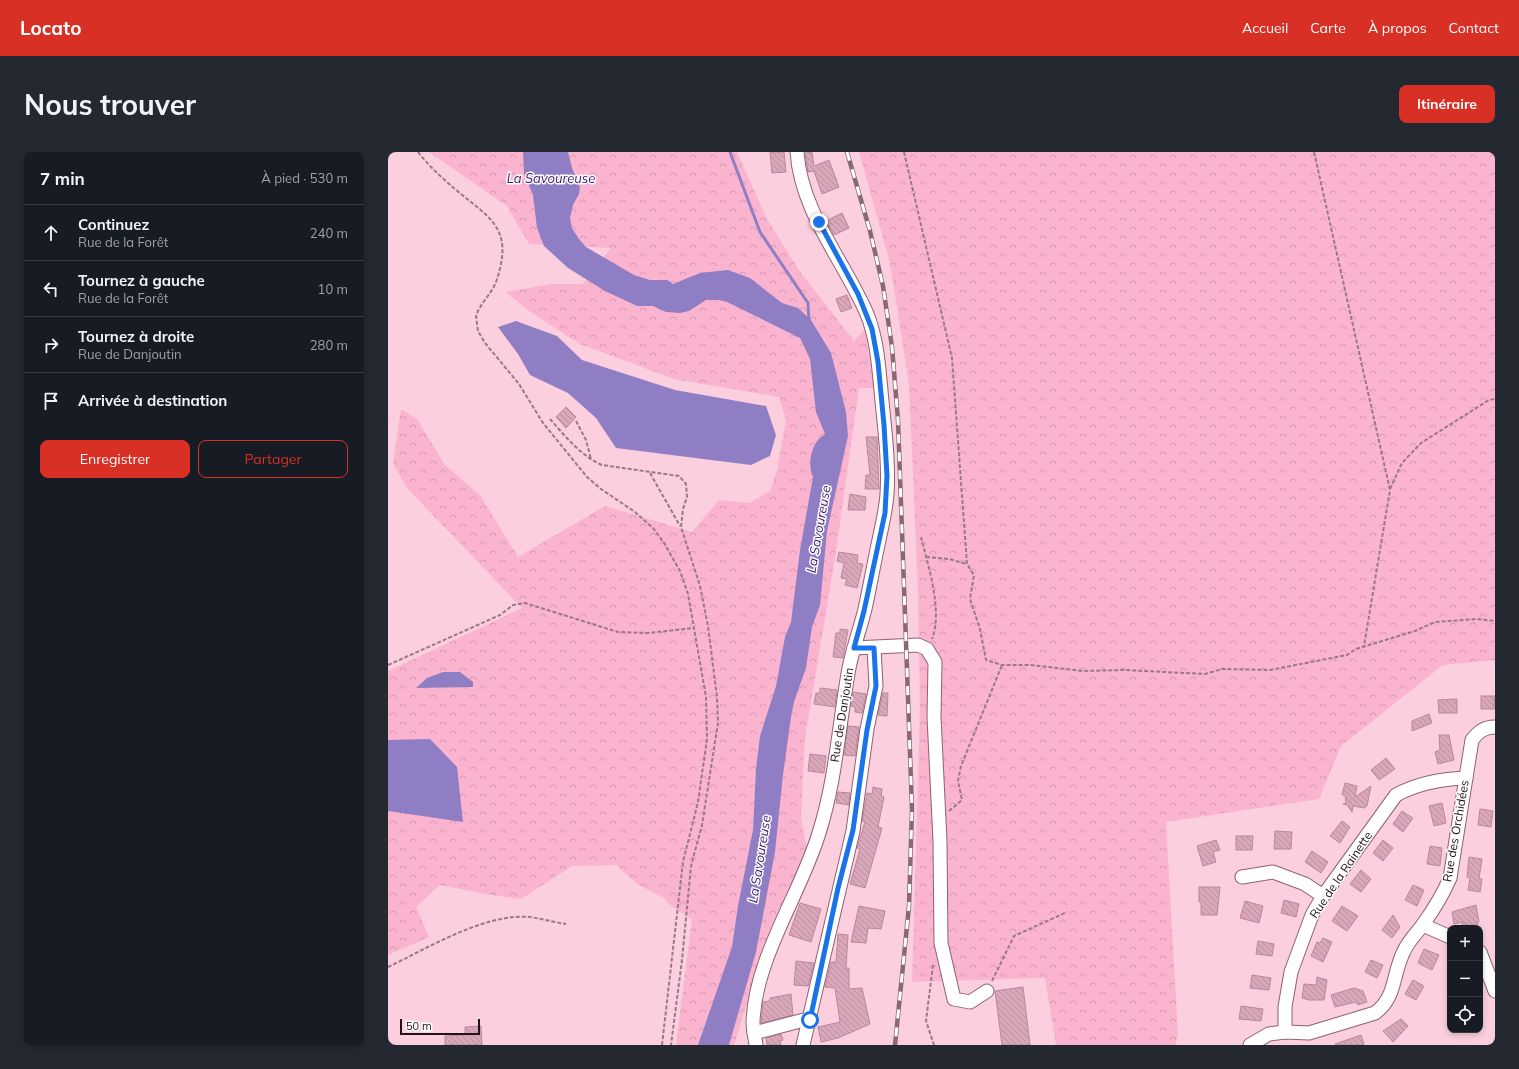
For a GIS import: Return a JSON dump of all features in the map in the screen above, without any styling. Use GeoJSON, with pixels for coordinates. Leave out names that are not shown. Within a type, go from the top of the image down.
{"type":"FeatureCollection","features":[{"type":"Feature","properties":{"kind":"street","name":"Rue de Danjoutin"},"geometry":{"type":"LineString","coordinates":[[755,1039],[753,1024],[756,997],[762,976],[782,922],[813,850],[821,826],[833,773],[854,648],[864,611],[887,496],[886,452],[880,380],[874,338],[869,319],[811,205],[801,178],[797,152]]}},
{"type":"Feature","properties":{"kind":"street"},"geometry":{"type":"LineString","coordinates":[[854,648],[912,645],[928,649],[934,658],[936,669],[934,717],[939,817],[941,943],[954,999],[970,1002],[987,991]]}},
{"type":"Feature","properties":{"kind":"street"},"geometry":{"type":"LineString","coordinates":[[803,1045],[810,1020],[838,888],[853,830],[867,730],[876,686],[874,648]]}},
{"type":"Feature","properties":{"kind":"street","name":"Rue des Orchidées"},"geometry":{"type":"LineString","coordinates":[[1250,1045],[1269,1034],[1285,1032],[1309,1033],[1375,1014],[1382,1008],[1389,998],[1397,967],[1404,950],[1441,898],[1450,878],[1472,740],[1477,733],[1489,727],[1495,727]]}},
{"type":"Feature","properties":{"kind":"street","name":"Rue de la Rainette"},"geometry":{"type":"LineString","coordinates":[[1285,1032],[1285,1007],[1292,972],[1309,921],[1323,896],[1396,795],[1411,787],[1443,779],[1466,778]]}},
{"type":"Feature","properties":{"kind":"street"},"geometry":{"type":"LineString","coordinates":[[1242,877],[1273,872],[1305,884],[1323,896]]}},
{"type":"Feature","properties":{"kind":"street"},"geometry":{"type":"LineString","coordinates":[[1423,925],[1447,936]]}},
{"type":"Feature","properties":{"kind":"street"},"geometry":{"type":"LineString","coordinates":[[1483,960],[1495,991]]}},
{"type":"Feature","properties":{"kind":"street"},"geometry":{"type":"LineString","coordinates":[[755,1039],[804,1020],[810,1020]]}},
{"type":"Feature","properties":{"kind":"path"},"geometry":{"type":"LineString","coordinates":[[418,152],[454,189],[483,210],[494,222],[501,236],[501,261],[497,279],[476,316],[476,323],[481,337],[519,384],[543,423],[587,477],[601,489],[635,512],[653,528],[664,543],[684,582],[694,628],[706,697],[708,718],[707,739],[698,802],[683,862],[662,1045]]}},
{"type":"Feature","properties":{"kind":"path"},"geometry":{"type":"LineString","coordinates":[[904,152],[952,358],[967,564],[974,575],[970,598],[980,630],[986,660],[1002,665],[1031,665],[1083,671],[1124,670],[1205,674],[1222,669],[1270,670],[1347,655],[1364,647],[1415,631],[1434,622],[1477,619],[1495,621]]}},
{"type":"Feature","properties":{"kind":"path"},"geometry":{"type":"LineString","coordinates":[[1314,152],[1390,490]]}},
{"type":"Feature","properties":{"kind":"path"},"geometry":{"type":"LineString","coordinates":[[1364,647],[1390,490],[1402,463],[1421,443],[1489,400],[1495,398]]}},
{"type":"Feature","properties":{"kind":"path"},"geometry":{"type":"LineString","coordinates":[[550,419],[566,437],[591,460],[602,465],[679,476],[686,484],[687,497],[680,527]]}},
{"type":"Feature","properties":{"kind":"path"},"geometry":{"type":"LineString","coordinates":[[576,421],[586,440],[591,460]]}},
{"type":"Feature","properties":{"kind":"path"},"geometry":{"type":"LineString","coordinates":[[650,473],[680,527],[700,586],[705,610],[717,697],[718,723],[704,811],[691,866],[682,960],[670,1045]]}},
{"type":"Feature","properties":{"kind":"path"},"geometry":{"type":"LineString","coordinates":[[921,537],[934,600],[934,634],[928,649]]}},
{"type":"Feature","properties":{"kind":"path"},"geometry":{"type":"LineString","coordinates":[[926,557],[949,559],[967,564]]}},
{"type":"Feature","properties":{"kind":"path"},"geometry":{"type":"LineString","coordinates":[[388,666],[500,614],[518,604],[525,603],[618,632],[648,633],[694,628]]}},
{"type":"Feature","properties":{"kind":"path"},"geometry":{"type":"LineString","coordinates":[[939,817],[962,800],[958,781],[961,766],[1002,665]]}},
{"type":"Feature","properties":{"kind":"path"},"geometry":{"type":"LineString","coordinates":[[987,991],[1014,936],[1067,912]]}},
{"type":"Feature","properties":{"kind":"path"},"geometry":{"type":"LineString","coordinates":[[388,967],[460,933],[491,921],[528,917],[566,924]]}},
{"type":"Feature","properties":{"kind":"path"},"geometry":{"type":"LineString","coordinates":[[934,962],[926,1021],[934,1045]]}},
{"type":"Feature","properties":{"kind":"path"},"geometry":{"type":"LineString","coordinates":[[388,1042],[394,1045]]}},
{"type":"Feature","properties":{"kind":"green space"},"geometry":{"type":"Polygon","coordinates":[[[429,152],[737,152],[766,217],[798,269],[854,341],[865,329],[875,388],[859,388],[835,558],[805,738],[801,818],[808,853],[770,930],[734,1045],[676,1045],[692,919],[670,905],[664,898],[637,884],[616,865],[572,866],[521,899],[485,894],[440,885],[416,907],[429,937],[388,955],[388,671],[522,608],[407,488],[393,463],[401,409],[417,419],[445,465],[480,495],[518,557],[605,506],[692,532],[719,500],[750,503],[770,491],[777,470],[786,420],[779,397],[674,379],[580,344],[529,311],[506,292],[551,284],[583,284],[611,248],[529,244],[507,206],[429,152]]]}},
{"type":"Feature","properties":{"kind":"green space"},"geometry":{"type":"Polygon","coordinates":[[[859,152],[1495,152],[1495,660],[1443,665],[1341,746],[1319,799],[1166,822],[1178,1035],[1175,1045],[1056,1045],[1045,978],[912,982],[920,707],[918,591],[909,385],[890,263],[859,152]]]}},
{"type":"Feature","properties":{"kind":"water","name":"La Savoureuse"},"geometry":{"type":"Polygon","coordinates":[[[523,152],[568,152],[572,168],[580,187],[570,218],[572,228],[586,247],[634,275],[650,280],[667,280],[673,284],[700,273],[728,270],[750,278],[782,303],[798,308],[811,320],[831,353],[846,412],[848,436],[827,531],[820,605],[812,627],[806,668],[794,702],[791,717],[775,852],[756,952],[729,1045],[698,1045],[732,947],[738,906],[753,830],[756,769],[760,736],[776,686],[785,637],[791,622],[800,550],[813,477],[810,464],[812,453],[815,444],[825,434],[816,412],[810,359],[800,338],[727,302],[719,300],[706,300],[689,311],[680,313],[666,312],[653,306],[637,306],[605,291],[568,268],[544,246],[537,228],[533,195],[524,174],[523,152]]]}},
{"type":"Feature","properties":{"kind":"water"},"geometry":{"type":"Polygon","coordinates":[[[516,321],[557,336],[582,360],[675,390],[766,406],[776,435],[770,456],[751,465],[616,448],[596,418],[568,393],[530,375],[518,354],[498,327],[516,321]]]}},
{"type":"Feature","properties":{"kind":"water"},"geometry":{"type":"Polygon","coordinates":[[[443,672],[460,672],[473,682],[473,687],[416,688],[427,678],[443,672]]]}},
{"type":"Feature","properties":{"kind":"water"},"geometry":{"type":"Polygon","coordinates":[[[430,739],[457,767],[463,822],[388,811],[388,740],[430,739]]]}},
{"type":"Feature","properties":{"kind":"building"},"geometry":{"type":"Polygon","coordinates":[[[770,152],[784,152],[786,172],[772,173],[770,152]]]}},
{"type":"Feature","properties":{"kind":"building"},"geometry":{"type":"Polygon","coordinates":[[[812,152],[814,166],[829,160],[839,187],[822,194],[814,171],[808,172],[805,153],[812,152]]]}},
{"type":"Feature","properties":{"kind":"building"},"geometry":{"type":"Polygon","coordinates":[[[842,213],[849,228],[834,235],[826,221],[842,213]]]}},
{"type":"Feature","properties":{"kind":"building"},"geometry":{"type":"Polygon","coordinates":[[[847,295],[852,308],[841,312],[836,299],[847,295]]]}},
{"type":"Feature","properties":{"kind":"building"},"geometry":{"type":"Polygon","coordinates":[[[566,407],[576,417],[566,428],[556,417],[566,407]]]}},
{"type":"Feature","properties":{"kind":"building"},"geometry":{"type":"Polygon","coordinates":[[[866,437],[877,437],[879,489],[865,489],[866,475],[870,475],[866,437]]]}},
{"type":"Feature","properties":{"kind":"building"},"geometry":{"type":"Polygon","coordinates":[[[850,494],[866,497],[865,510],[848,510],[850,494]]]}},
{"type":"Feature","properties":{"kind":"building"},"geometry":{"type":"Polygon","coordinates":[[[839,552],[858,555],[857,563],[863,564],[857,588],[845,585],[847,579],[841,578],[844,563],[837,561],[839,552]]]}},
{"type":"Feature","properties":{"kind":"building"},"geometry":{"type":"Polygon","coordinates":[[[840,629],[848,630],[843,658],[833,657],[836,633],[840,633],[840,629]]]}},
{"type":"Feature","properties":{"kind":"building"},"geometry":{"type":"Polygon","coordinates":[[[820,688],[837,690],[835,707],[814,704],[816,693],[820,693],[820,688]]]}},
{"type":"Feature","properties":{"kind":"building"},"geometry":{"type":"Polygon","coordinates":[[[853,692],[866,694],[862,713],[855,712],[855,707],[851,706],[853,692]]]}},
{"type":"Feature","properties":{"kind":"building"},"geometry":{"type":"Polygon","coordinates":[[[883,693],[888,693],[887,716],[878,715],[883,693]]]}},
{"type":"Feature","properties":{"kind":"building"},"geometry":{"type":"Polygon","coordinates":[[[1481,696],[1495,696],[1495,709],[1481,709],[1481,696]]]}},
{"type":"Feature","properties":{"kind":"building"},"geometry":{"type":"Polygon","coordinates":[[[1457,699],[1457,713],[1439,713],[1438,700],[1457,699]]]}},
{"type":"Feature","properties":{"kind":"building"},"geometry":{"type":"Polygon","coordinates":[[[1429,714],[1432,723],[1412,731],[1412,721],[1429,714]]]}},
{"type":"Feature","properties":{"kind":"building"},"geometry":{"type":"Polygon","coordinates":[[[848,726],[859,727],[855,756],[844,755],[848,726]]]}},
{"type":"Feature","properties":{"kind":"building"},"geometry":{"type":"Polygon","coordinates":[[[1439,735],[1449,735],[1454,760],[1438,764],[1435,752],[1440,750],[1439,735]]]}},
{"type":"Feature","properties":{"kind":"building"},"geometry":{"type":"Polygon","coordinates":[[[810,754],[826,756],[824,773],[808,771],[810,754]]]}},
{"type":"Feature","properties":{"kind":"building"},"geometry":{"type":"Polygon","coordinates":[[[1386,758],[1395,769],[1379,780],[1371,770],[1386,758]]]}},
{"type":"Feature","properties":{"kind":"building"},"geometry":{"type":"Polygon","coordinates":[[[1345,783],[1357,786],[1355,797],[1371,786],[1367,806],[1364,808],[1353,806],[1352,812],[1347,805],[1343,804],[1346,803],[1345,795],[1342,795],[1345,783]]]}},
{"type":"Feature","properties":{"kind":"building"},"geometry":{"type":"Polygon","coordinates":[[[873,787],[882,789],[881,796],[884,797],[878,827],[882,828],[865,888],[850,884],[860,849],[857,848],[865,822],[862,821],[867,793],[872,794],[873,787]]]}},
{"type":"Feature","properties":{"kind":"building"},"geometry":{"type":"Polygon","coordinates":[[[838,792],[850,793],[849,805],[836,803],[838,792]]]}},
{"type":"Feature","properties":{"kind":"building"},"geometry":{"type":"Polygon","coordinates":[[[1442,803],[1446,823],[1434,826],[1429,806],[1442,803]]]}},
{"type":"Feature","properties":{"kind":"building"},"geometry":{"type":"Polygon","coordinates":[[[1480,809],[1493,811],[1491,827],[1478,825],[1480,809]]]}},
{"type":"Feature","properties":{"kind":"building"},"geometry":{"type":"Polygon","coordinates":[[[1402,811],[1413,818],[1403,832],[1393,824],[1402,811]]]}},
{"type":"Feature","properties":{"kind":"building"},"geometry":{"type":"Polygon","coordinates":[[[1342,821],[1350,827],[1340,843],[1330,836],[1342,821]]]}},
{"type":"Feature","properties":{"kind":"building"},"geometry":{"type":"Polygon","coordinates":[[[1275,831],[1292,832],[1291,849],[1274,849],[1275,831]]]}},
{"type":"Feature","properties":{"kind":"building"},"geometry":{"type":"Polygon","coordinates":[[[1236,836],[1253,836],[1252,850],[1236,850],[1236,836]]]}},
{"type":"Feature","properties":{"kind":"building"},"geometry":{"type":"Polygon","coordinates":[[[1216,840],[1220,850],[1213,852],[1216,862],[1203,866],[1197,846],[1216,840]]]}},
{"type":"Feature","properties":{"kind":"building"},"geometry":{"type":"Polygon","coordinates":[[[1383,840],[1393,848],[1383,861],[1373,853],[1383,840]]]}},
{"type":"Feature","properties":{"kind":"building"},"geometry":{"type":"Polygon","coordinates":[[[1430,846],[1442,848],[1440,866],[1427,864],[1430,846]]]}},
{"type":"Feature","properties":{"kind":"building"},"geometry":{"type":"Polygon","coordinates":[[[1312,851],[1328,862],[1321,873],[1305,862],[1312,851]]]}},
{"type":"Feature","properties":{"kind":"building"},"geometry":{"type":"Polygon","coordinates":[[[1469,857],[1482,859],[1479,879],[1482,879],[1480,892],[1468,890],[1470,878],[1467,877],[1469,857]]]}},
{"type":"Feature","properties":{"kind":"building"},"geometry":{"type":"Polygon","coordinates":[[[1361,870],[1371,879],[1361,892],[1350,884],[1361,870]]]}},
{"type":"Feature","properties":{"kind":"building"},"geometry":{"type":"Polygon","coordinates":[[[1413,885],[1424,890],[1417,906],[1405,900],[1413,885]]]}},
{"type":"Feature","properties":{"kind":"building"},"geometry":{"type":"Polygon","coordinates":[[[1199,887],[1220,887],[1217,915],[1201,915],[1199,887]]]}},
{"type":"Feature","properties":{"kind":"building"},"geometry":{"type":"Polygon","coordinates":[[[1284,900],[1299,904],[1296,917],[1281,913],[1284,900]]]}},
{"type":"Feature","properties":{"kind":"building"},"geometry":{"type":"Polygon","coordinates":[[[1245,901],[1263,906],[1259,923],[1240,918],[1245,901]]]}},
{"type":"Feature","properties":{"kind":"building"},"geometry":{"type":"Polygon","coordinates":[[[800,903],[821,909],[811,942],[789,935],[800,903]]]}},
{"type":"Feature","properties":{"kind":"building"},"geometry":{"type":"Polygon","coordinates":[[[1476,905],[1479,922],[1477,923],[1477,925],[1462,925],[1462,922],[1454,924],[1452,912],[1476,905]]]}},
{"type":"Feature","properties":{"kind":"building"},"geometry":{"type":"Polygon","coordinates":[[[859,906],[885,911],[881,929],[868,928],[866,943],[851,942],[859,906]]]}},
{"type":"Feature","properties":{"kind":"building"},"geometry":{"type":"Polygon","coordinates":[[[1342,906],[1358,916],[1347,931],[1332,921],[1342,906]]]}},
{"type":"Feature","properties":{"kind":"building"},"geometry":{"type":"Polygon","coordinates":[[[1393,915],[1400,927],[1392,938],[1382,930],[1393,915]]]}},
{"type":"Feature","properties":{"kind":"building"},"geometry":{"type":"Polygon","coordinates":[[[838,934],[848,935],[846,968],[849,968],[849,989],[862,988],[870,1024],[838,1038],[821,1042],[818,1027],[840,1022],[835,988],[825,987],[831,962],[836,962],[838,934]]]}},
{"type":"Feature","properties":{"kind":"building"},"geometry":{"type":"Polygon","coordinates":[[[1323,938],[1332,942],[1323,962],[1311,956],[1317,942],[1320,943],[1323,938]]]}},
{"type":"Feature","properties":{"kind":"building"},"geometry":{"type":"Polygon","coordinates":[[[1258,941],[1274,944],[1272,956],[1256,954],[1258,941]]]}},
{"type":"Feature","properties":{"kind":"building"},"geometry":{"type":"Polygon","coordinates":[[[1424,949],[1439,955],[1432,970],[1418,963],[1424,949]]]}},
{"type":"Feature","properties":{"kind":"building"},"geometry":{"type":"Polygon","coordinates":[[[1371,960],[1383,965],[1377,978],[1365,972],[1371,960]]]}},
{"type":"Feature","properties":{"kind":"building"},"geometry":{"type":"Polygon","coordinates":[[[796,961],[814,963],[808,986],[794,985],[796,961]]]}},
{"type":"Feature","properties":{"kind":"building"},"geometry":{"type":"Polygon","coordinates":[[[1252,975],[1271,978],[1269,990],[1250,988],[1252,975]]]}},
{"type":"Feature","properties":{"kind":"building"},"geometry":{"type":"Polygon","coordinates":[[[1317,977],[1327,980],[1324,1000],[1309,1000],[1302,998],[1304,984],[1316,985],[1317,977]]]}},
{"type":"Feature","properties":{"kind":"building"},"geometry":{"type":"Polygon","coordinates":[[[1413,980],[1424,986],[1416,1000],[1405,994],[1413,980]]]}},
{"type":"Feature","properties":{"kind":"building"},"geometry":{"type":"Polygon","coordinates":[[[1023,987],[1030,1045],[1002,1045],[995,991],[1023,987]]]}},
{"type":"Feature","properties":{"kind":"building"},"geometry":{"type":"Polygon","coordinates":[[[1354,988],[1363,991],[1367,1002],[1358,1005],[1356,1002],[1335,1007],[1331,995],[1354,988]]]}},
{"type":"Feature","properties":{"kind":"building"},"geometry":{"type":"Polygon","coordinates":[[[791,994],[793,1015],[761,1023],[763,1002],[770,1001],[770,998],[791,994]]]}},
{"type":"Feature","properties":{"kind":"building"},"geometry":{"type":"Polygon","coordinates":[[[1241,1006],[1263,1009],[1261,1021],[1239,1019],[1241,1006]]]}},
{"type":"Feature","properties":{"kind":"building"},"geometry":{"type":"Polygon","coordinates":[[[1401,1019],[1408,1026],[1393,1042],[1383,1031],[1401,1019]]]}},
{"type":"Feature","properties":{"kind":"building"},"geometry":{"type":"Polygon","coordinates":[[[481,1026],[482,1045],[445,1045],[445,1036],[465,1035],[465,1027],[481,1026]]]}},
{"type":"Feature","properties":{"kind":"building"},"geometry":{"type":"Polygon","coordinates":[[[781,1034],[783,1040],[780,1041],[781,1045],[767,1045],[766,1038],[781,1034]]]}},
{"type":"Feature","properties":{"kind":"building"},"geometry":{"type":"Polygon","coordinates":[[[1361,1035],[1364,1045],[1335,1044],[1361,1035]]]}},
{"type":"Feature","properties":{"kind":"waterway"},"geometry":{"type":"LineString","coordinates":[[730,152],[760,232],[808,303],[809,322]]}},
{"type":"Feature","properties":{"kind":"railway"},"geometry":{"type":"LineString","coordinates":[[847,152],[870,231],[883,286],[892,347],[898,420],[912,809],[909,906],[895,1045]]}},
{"type":"Feature","properties":{"kind":"route"},"geometry":{"type":"LineString","coordinates":[[810,1020],[838,888],[850,848],[867,730],[876,686],[874,648],[854,648],[864,611],[887,496],[884,425],[880,380],[872,329],[858,294],[819,222]]}}]}
